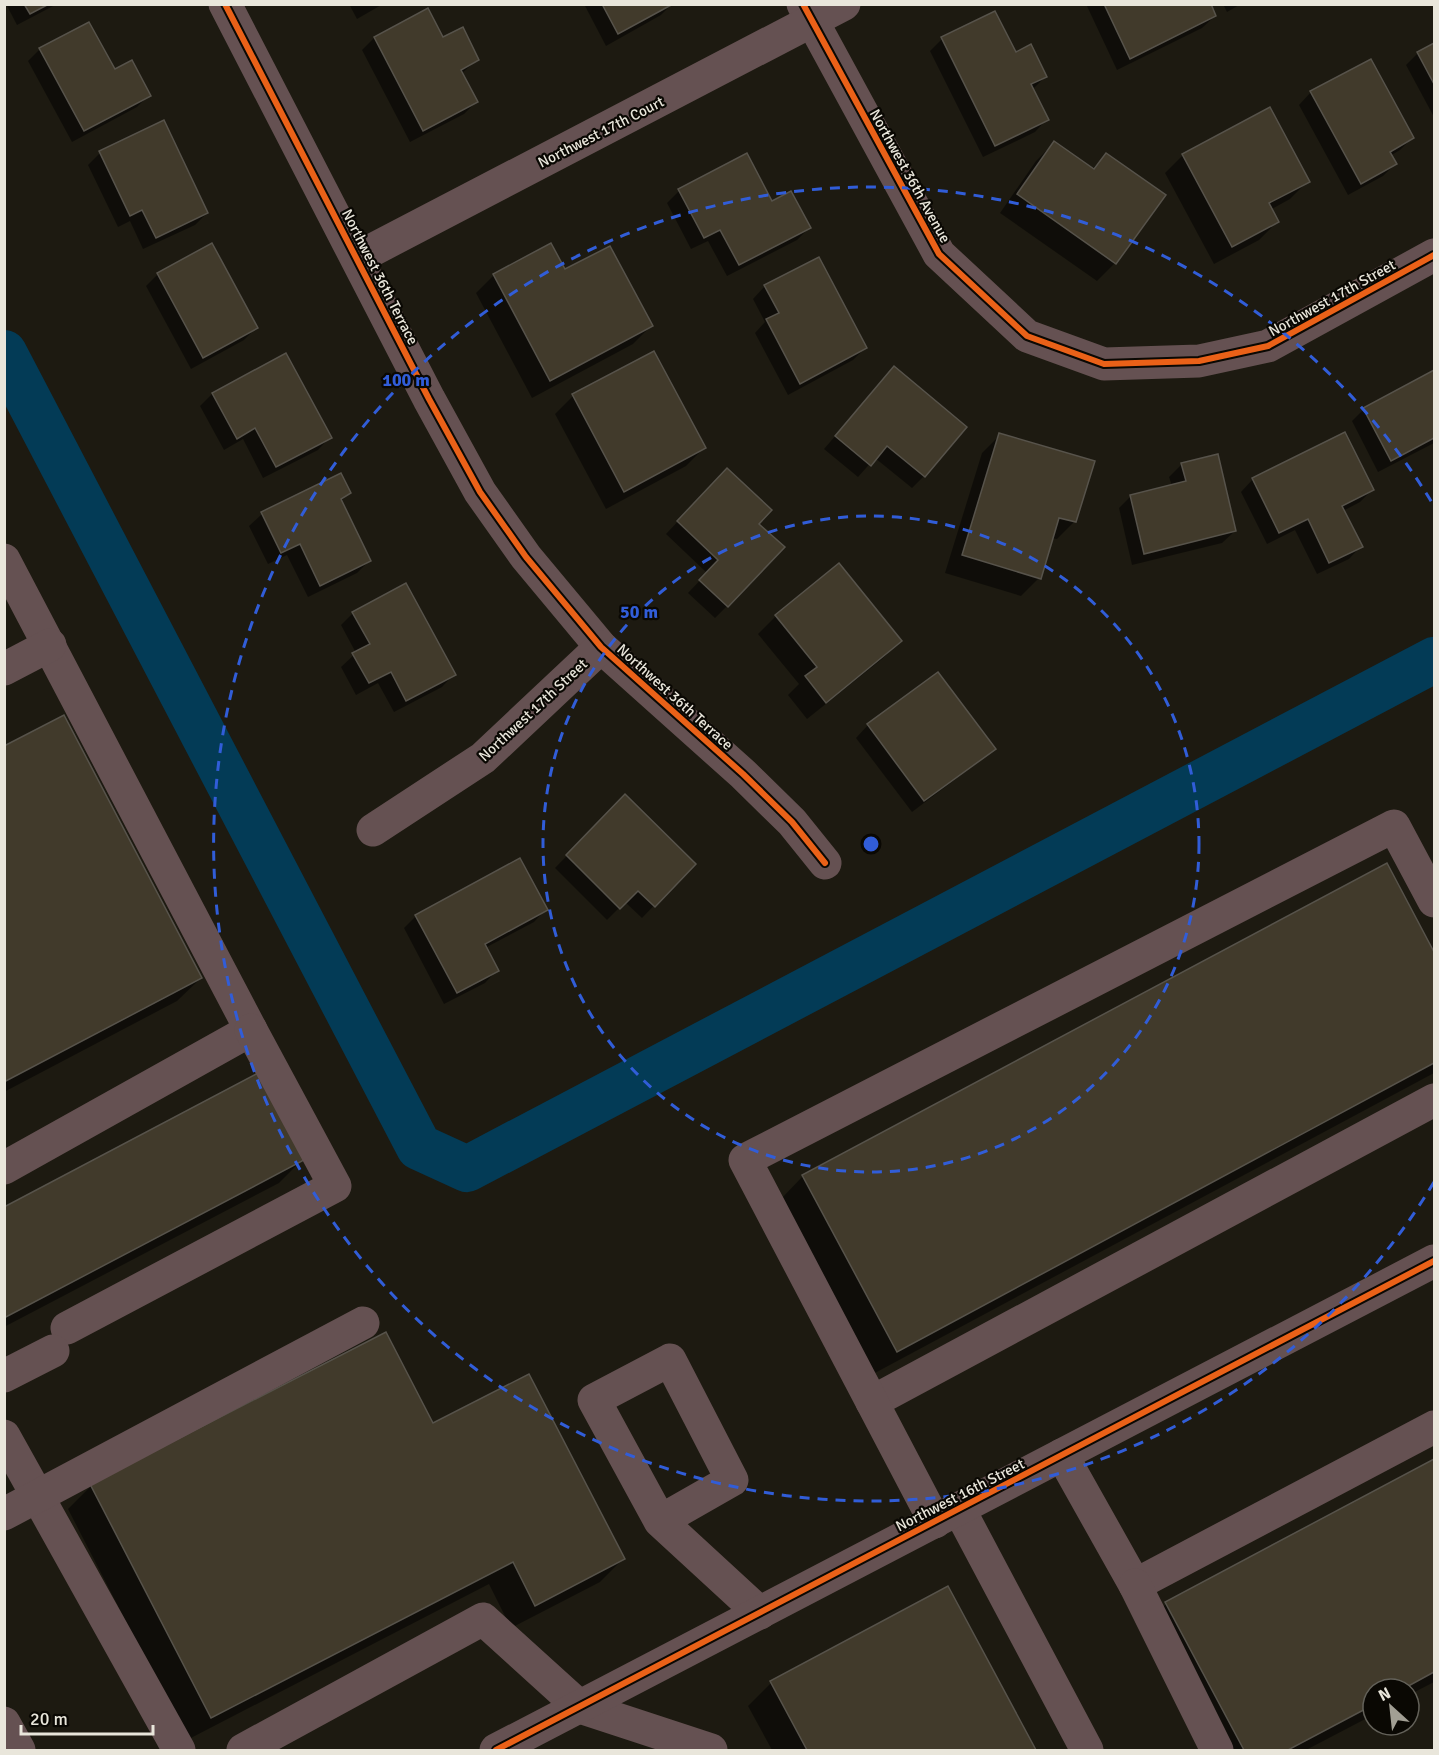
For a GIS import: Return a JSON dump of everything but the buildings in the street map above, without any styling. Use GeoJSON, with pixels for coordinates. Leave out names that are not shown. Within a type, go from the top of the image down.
{"type":"FeatureCollection","features":[{"type":"Feature","properties":{"kind":"street","name":"Northwest 36th Terrace"},"geometry":{"type":"LineString","coordinates":[[225,4],[429,399],[480,492],[526,558],[601,647],[743,774],[792,822],[825,863]]}},
{"type":"Feature","properties":{"kind":"street","name":"Northwest 17th Court"},"geometry":{"type":"LineString","coordinates":[[357,258],[808,13],[844,4]]}},
{"type":"Feature","properties":{"kind":"street","name":"Northwest 36th Avenue"},"geometry":{"type":"LineString","coordinates":[[808,13],[939,254],[1027,336]]}},
{"type":"Feature","properties":{"kind":"street","name":"Northwest 17th Street"},"geometry":{"type":"LineString","coordinates":[[1027,336],[1104,364],[1199,361],[1268,346],[1434,255]]}},
{"type":"Feature","properties":{"kind":"street"},"geometry":{"type":"LineString","coordinates":[[4,560],[335,1186],[60,1339],[4,1376]]}},
{"type":"Feature","properties":{"kind":"street"},"geometry":{"type":"LineString","coordinates":[[4,669],[50,645]]}},
{"type":"Feature","properties":{"kind":"street","name":"Northwest 17th Street"},"geometry":{"type":"LineString","coordinates":[[373,830],[483,758],[601,647]]}},
{"type":"Feature","properties":{"kind":"street"},"geometry":{"type":"LineString","coordinates":[[1087,1750],[947,1515],[872,1402],[745,1160],[1394,826],[1434,901]]}},
{"type":"Feature","properties":{"kind":"street"},"geometry":{"type":"LineString","coordinates":[[4,1168],[251,1030]]}},
{"type":"Feature","properties":{"kind":"street"},"geometry":{"type":"LineString","coordinates":[[872,1402],[1434,1100]]}},
{"type":"Feature","properties":{"kind":"street","name":"Northwest 16th Street"},"geometry":{"type":"LineString","coordinates":[[496,1750],[1434,1261]]}},
{"type":"Feature","properties":{"kind":"street"},"geometry":{"type":"LineString","coordinates":[[4,1514],[363,1323]]}},
{"type":"Feature","properties":{"kind":"street"},"geometry":{"type":"LineString","coordinates":[[660,1521],[732,1480],[670,1360],[594,1400],[660,1521],[760,1613]]}},
{"type":"Feature","properties":{"kind":"street"},"geometry":{"type":"LineString","coordinates":[[1135,1586],[1434,1426]]}},
{"type":"Feature","properties":{"kind":"street"},"geometry":{"type":"LineString","coordinates":[[4,1436],[179,1750]]}},
{"type":"Feature","properties":{"kind":"street"},"geometry":{"type":"LineString","coordinates":[[1062,1455],[1135,1586],[1218,1750]]}},
{"type":"Feature","properties":{"kind":"street"},"geometry":{"type":"LineString","coordinates":[[243,1750],[483,1618],[580,1707],[654,1742],[711,1750]]}},
{"type":"Feature","properties":{"kind":"street"},"geometry":{"type":"LineString","coordinates":[[4,1723],[19,1750]]}},
{"type":"Feature","properties":{"kind":"waterway"},"geometry":{"type":"LineString","coordinates":[[4,353],[419,1147],[467,1169],[1434,660]]}},
{"type":"Feature","properties":{"kind":"cycle path"},"geometry":{"type":"LineString","coordinates":[[225,4],[429,399],[480,492],[526,557],[601,647],[743,774],[792,822],[825,863]]}},
{"type":"Feature","properties":{"kind":"cycle path"},"geometry":{"type":"LineString","coordinates":[[803,4],[939,254],[1027,336],[1104,364],[1199,361],[1268,346],[1434,255]]}},
{"type":"Feature","properties":{"kind":"cycle path"},"geometry":{"type":"LineString","coordinates":[[496,1750],[1434,1261]]}}]}
